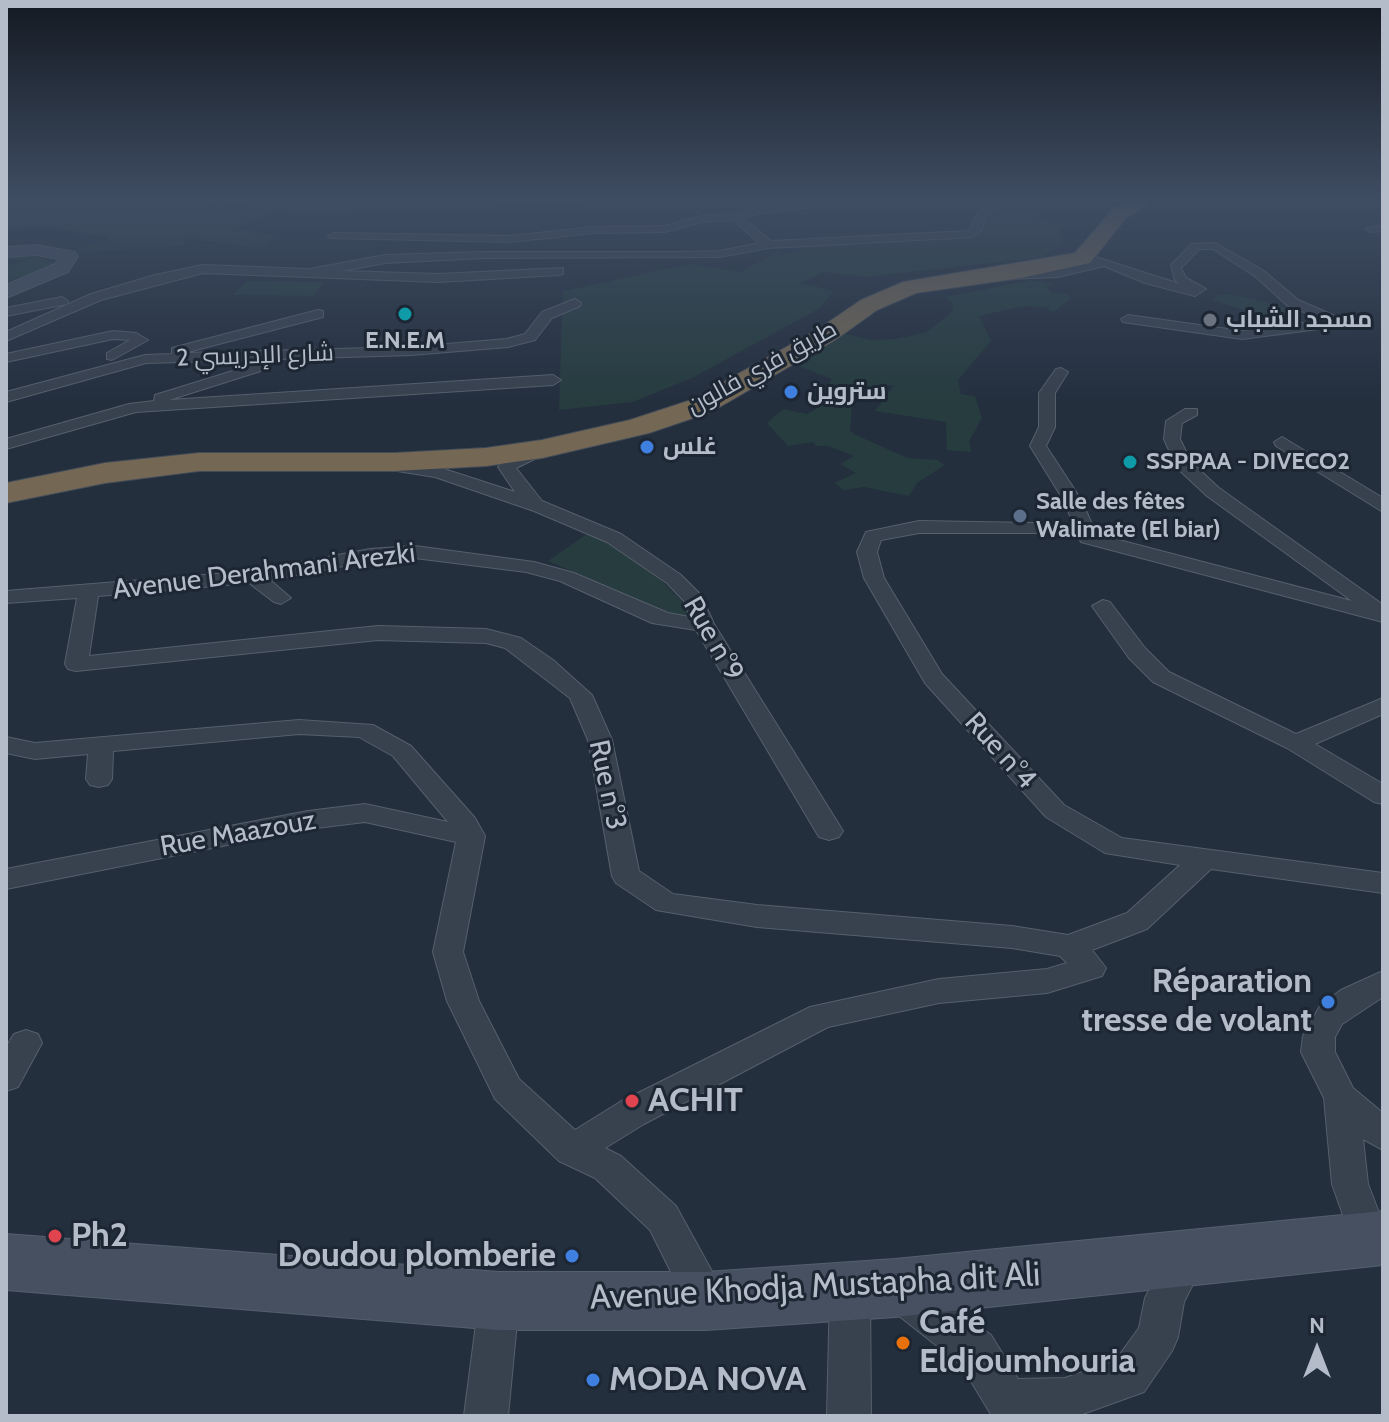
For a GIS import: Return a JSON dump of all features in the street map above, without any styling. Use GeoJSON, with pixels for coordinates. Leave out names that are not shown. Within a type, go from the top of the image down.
{"type":"FeatureCollection","features":[{"type":"Feature","properties":{"kind":"highway"},"geometry":{"type":"LineString","coordinates":[[6,481],[90,463],[172,453],[459,447],[515,442],[598,424],[689,393],[879,287],[920,276],[991,268]]}},
{"type":"Feature","properties":{"kind":"highway","name":"طريق فري فالون"},"geometry":{"type":"LineString","coordinates":[[6,493],[105,473],[199,462],[455,460],[542,449],[638,427],[701,406],[826,335],[869,305],[924,283],[1037,268]]}},
{"type":"Feature","properties":{"kind":"main road"},"geometry":{"type":"LineString","coordinates":[[6,292],[61,268]]}},
{"type":"Feature","properties":{"kind":"main road","name":"Avenue Khodja Mustapha dit Ali"},"geometry":{"type":"LineString","coordinates":[[6,1262],[499,1301],[706,1301],[872,1290],[1377,1239]]}},
{"type":"Feature","properties":{"kind":"street"},"geometry":{"type":"LineString","coordinates":[[305,274],[335,268]]}},
{"type":"Feature","properties":{"kind":"street"},"geometry":{"type":"LineString","coordinates":[[1119,268],[1195,292],[1200,289],[1181,280],[1175,268]]}},
{"type":"Feature","properties":{"kind":"street"},"geometry":{"type":"LineString","coordinates":[[1128,319],[1242,335],[1342,322],[1293,303],[1251,268]]}},
{"type":"Feature","properties":{"kind":"street"},"geometry":{"type":"LineString","coordinates":[[6,337],[96,297],[159,278],[203,269],[439,278],[559,271]]}},
{"type":"Feature","properties":{"kind":"street"},"geometry":{"type":"LineString","coordinates":[[6,312],[96,297]]}},
{"type":"Feature","properties":{"kind":"street","name":"شارع الإدريسي 2"},"geometry":{"type":"LineString","coordinates":[[6,397],[145,359],[302,355],[508,343],[530,337],[547,315],[575,303]]}},
{"type":"Feature","properties":{"kind":"street"},"geometry":{"type":"LineString","coordinates":[[145,359],[318,314]]}},
{"type":"Feature","properties":{"kind":"street"},"geometry":{"type":"LineString","coordinates":[[6,358],[113,335],[141,340],[54,385]]}},
{"type":"Feature","properties":{"kind":"street"},"geometry":{"type":"LineString","coordinates":[[6,444],[302,355]]}},
{"type":"Feature","properties":{"kind":"street"},"geometry":{"type":"LineString","coordinates":[[1061,372],[1047,393],[1047,427],[1038,446],[1073,501],[1088,538],[1383,615]]}},
{"type":"Feature","properties":{"kind":"street"},"geometry":{"type":"LineString","coordinates":[[135,407],[553,380]]}},
{"type":"Feature","properties":{"kind":"street"},"geometry":{"type":"LineString","coordinates":[[1191,412],[1174,421],[1172,439],[1183,464],[1213,492],[1383,615]]}},
{"type":"Feature","properties":{"kind":"street"},"geometry":{"type":"LineString","coordinates":[[1282,442],[1383,506]]}},
{"type":"Feature","properties":{"kind":"street"},"geometry":{"type":"LineString","coordinates":[[541,507],[516,483],[507,467],[515,460],[542,449]]}},
{"type":"Feature","properties":{"kind":"street","name":"Rue n°9"},"geometry":{"type":"LineString","coordinates":[[366,462],[438,472],[541,507],[614,538],[646,558],[686,590],[699,609],[703,624],[829,831]]}},
{"type":"Feature","properties":{"kind":"street","name":"Rue n°4"},"geometry":{"type":"LineString","coordinates":[[1034,529],[919,527],[873,536],[867,552],[874,578],[933,678],[1055,811],[1115,846],[1383,883]]}},
{"type":"Feature","properties":{"kind":"street","name":"Avenue Derahmani Arezki"},"geometry":{"type":"LineString","coordinates":[[6,597],[253,577],[370,555],[445,554],[527,566],[567,577],[660,618],[703,624]]}},
{"type":"Feature","properties":{"kind":"street"},"geometry":{"type":"LineString","coordinates":[[253,577],[281,598]]}},
{"type":"Feature","properties":{"kind":"street","name":"Rue n°3"},"geometry":{"type":"LineString","coordinates":[[88,592],[76,664],[378,633],[486,636],[513,643],[580,695],[600,740],[626,876],[666,903],[757,916],[1012,937],[1069,946]]}},
{"type":"Feature","properties":{"kind":"street"},"geometry":{"type":"LineString","coordinates":[[1103,606],[1137,653],[1161,677],[1296,743],[1383,796]]}},
{"type":"Feature","properties":{"kind":"street"},"geometry":{"type":"LineString","coordinates":[[1296,743],[1383,705]]}},
{"type":"Feature","properties":{"kind":"street"},"geometry":{"type":"LineString","coordinates":[[16,750],[299,727],[364,730],[402,751],[465,824],[471,836],[448,952],[459,989],[507,1089],[572,1150],[608,1167],[663,1218],[706,1301]]}},
{"type":"Feature","properties":{"kind":"street"},"geometry":{"type":"LineString","coordinates":[[99,779],[101,745]]}},
{"type":"Feature","properties":{"kind":"street","name":"Rue Maazouz"},"geometry":{"type":"LineString","coordinates":[[6,879],[308,820],[365,813],[471,836]]}},
{"type":"Feature","properties":{"kind":"street"},"geometry":{"type":"LineString","coordinates":[[572,1150],[632,1113],[821,1016],[939,991],[1047,981],[1091,968],[1069,946],[1137,921],[1204,859]]}},
{"type":"Feature","properties":{"kind":"street"},"geometry":{"type":"LineString","coordinates":[[1377,1239],[1350,1184],[1341,1098],[1318,1052],[1319,1036],[1331,1015],[1352,999],[1383,983]]}},
{"type":"Feature","properties":{"kind":"street"},"geometry":{"type":"LineString","coordinates":[[6,1077],[26,1043]]}},
{"type":"Feature","properties":{"kind":"street"},"geometry":{"type":"LineString","coordinates":[[1341,1098],[1383,1135]]}},
{"type":"Feature","properties":{"kind":"street"},"geometry":{"type":"LineString","coordinates":[[849,1416],[872,1290],[976,1350],[1007,1401],[1065,1399],[1129,1377],[1158,1337],[1165,1298],[1186,1260]]}},
{"type":"Feature","properties":{"kind":"street"},"geometry":{"type":"LineString","coordinates":[[486,1416],[499,1301]]}},
{"type":"Feature","properties":{"kind":"green space"},"geometry":{"type":"Polygon","coordinates":[[[6,268],[45,268],[6,282],[6,268]]]}},
{"type":"Feature","properties":{"kind":"green space"},"geometry":{"type":"Polygon","coordinates":[[[669,268],[717,268],[741,272],[747,268],[943,268],[865,277],[824,272],[801,283],[834,291],[820,308],[694,377],[633,402],[559,410],[563,291],[669,268]]]}},
{"type":"Feature","properties":{"kind":"green space"},"geometry":{"type":"Polygon","coordinates":[[[1031,280],[1049,283],[1053,285],[1046,286],[1053,294],[1065,293],[1071,298],[1055,311],[1048,310],[1049,307],[1024,306],[979,316],[991,341],[958,380],[961,394],[975,396],[982,418],[969,441],[971,452],[947,450],[946,422],[875,411],[894,385],[886,385],[856,398],[852,406],[850,430],[854,434],[907,458],[937,460],[945,465],[917,483],[909,496],[864,487],[844,490],[834,483],[856,473],[840,464],[854,456],[828,446],[816,446],[813,442],[788,446],[767,423],[783,409],[807,414],[815,410],[832,379],[788,362],[837,332],[872,340],[896,339],[927,332],[952,312],[953,304],[946,297],[1031,280]]]}},
{"type":"Feature","properties":{"kind":"green space"},"geometry":{"type":"Polygon","coordinates":[[[247,281],[323,282],[314,296],[232,295],[247,281]]]}},
{"type":"Feature","properties":{"kind":"green space"},"geometry":{"type":"Polygon","coordinates":[[[1229,294],[1298,313],[1288,316],[1256,314],[1213,300],[1218,295],[1229,294]]]}},
{"type":"Feature","properties":{"kind":"green space"},"geometry":{"type":"Polygon","coordinates":[[[594,529],[663,582],[692,612],[680,617],[548,561],[594,529]]]}},
{"type":"Feature","properties":{"kind":"place","name":"E.N.E.M"},"geometry":{"type":"Point","coordinates":[405,314]}},
{"type":"Feature","properties":{"kind":"place","name":"مسجد الشباب"},"geometry":{"type":"Point","coordinates":[1210,320]}},
{"type":"Feature","properties":{"kind":"place","name":"ستروين"},"geometry":{"type":"Point","coordinates":[791,392]}},
{"type":"Feature","properties":{"kind":"place","name":"غلس"},"geometry":{"type":"Point","coordinates":[647,447]}},
{"type":"Feature","properties":{"kind":"place","name":"SSPPAA - DIVECO2"},"geometry":{"type":"Point","coordinates":[1130,462]}},
{"type":"Feature","properties":{"kind":"place","name":"Salle des fêtes Walimate (El biar)"},"geometry":{"type":"Point","coordinates":[1020,516]}},
{"type":"Feature","properties":{"kind":"place","name":"Réparation tresse de volant"},"geometry":{"type":"Point","coordinates":[1328,1002]}},
{"type":"Feature","properties":{"kind":"place","name":"ACHIT"},"geometry":{"type":"Point","coordinates":[632,1101]}},
{"type":"Feature","properties":{"kind":"place","name":"Ph2"},"geometry":{"type":"Point","coordinates":[55,1236]}},
{"type":"Feature","properties":{"kind":"place","name":"Doudou plomberie"},"geometry":{"type":"Point","coordinates":[572,1256]}},
{"type":"Feature","properties":{"kind":"place","name":"Café Eldjoumhouria"},"geometry":{"type":"Point","coordinates":[903,1343]}},
{"type":"Feature","properties":{"kind":"place","name":"MODA NOVA"},"geometry":{"type":"Point","coordinates":[593,1380]}}]}
